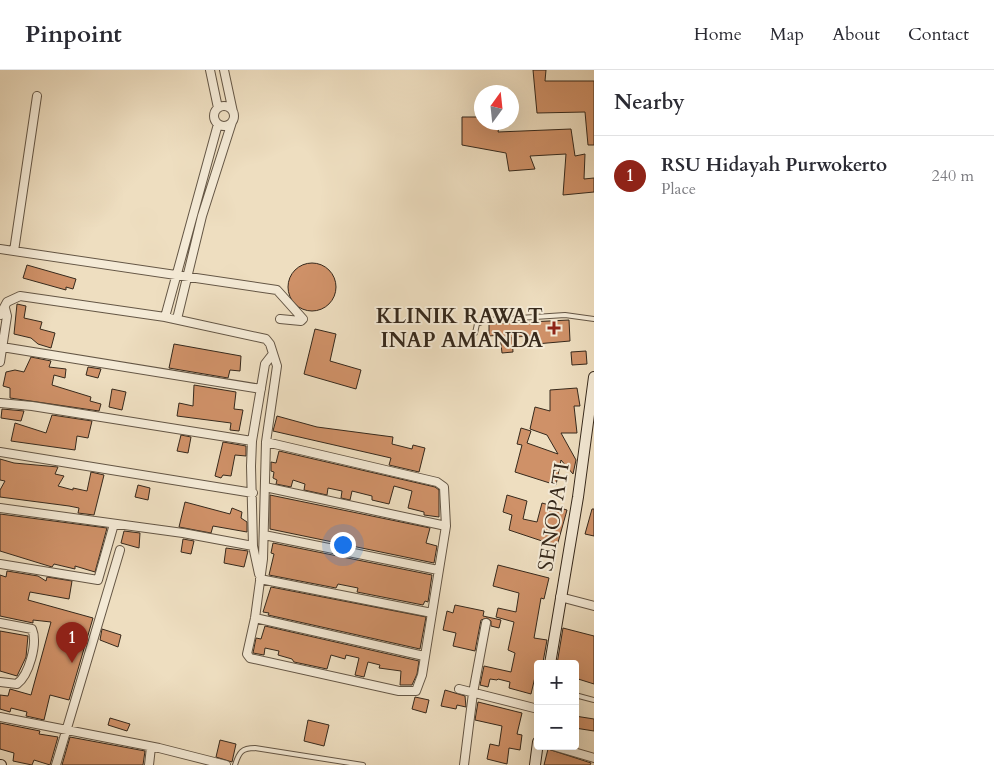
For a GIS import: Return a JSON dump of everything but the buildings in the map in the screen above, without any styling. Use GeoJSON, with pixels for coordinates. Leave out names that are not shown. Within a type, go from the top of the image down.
{"type":"FeatureCollection","features":[{"type":"Feature","properties":{"kind":"street"},"geometry":{"type":"LineString","coordinates":[[166,317],[192,213],[218,124],[214,115],[218,108],[210,70]]}},
{"type":"Feature","properties":{"kind":"street"},"geometry":{"type":"LineString","coordinates":[[177,320],[202,216],[232,122],[233,112],[225,73],[212,79]]}},
{"type":"Feature","properties":{"kind":"street"},"geometry":{"type":"LineString","coordinates":[[14,251],[37,96]]}},
{"type":"Feature","properties":{"kind":"street"},"geometry":{"type":"LineString","coordinates":[[218,108],[228,107],[233,112]]}},
{"type":"Feature","properties":{"kind":"street"},"geometry":{"type":"LineString","coordinates":[[218,124],[225,126],[232,122]]}},
{"type":"Feature","properties":{"kind":"street"},"geometry":{"type":"LineString","coordinates":[[192,213],[202,216]]}},
{"type":"Feature","properties":{"kind":"street"},"geometry":{"type":"LineString","coordinates":[[0,249],[277,290],[303,318],[302,321],[280,319]]}},
{"type":"Feature","properties":{"kind":"street"},"geometry":{"type":"LineString","coordinates":[[0,362],[2,314],[9,300],[20,296],[166,317],[261,336],[270,344],[277,366],[266,442],[265,517],[260,579],[255,618],[247,654],[250,658],[412,692],[418,688],[432,613],[446,526],[445,490],[438,482],[266,442]]}},
{"type":"Feature","properties":{"kind":"street"},"geometry":{"type":"LineString","coordinates":[[2,347],[261,389]]}},
{"type":"Feature","properties":{"kind":"street"},"geometry":{"type":"LineString","coordinates":[[260,579],[253,546],[252,441],[265,364],[272,354]]}},
{"type":"Feature","properties":{"kind":"street","name":"SENOPATI"},"geometry":{"type":"LineString","coordinates":[[551,660],[591,426],[594,377]]}},
{"type":"Feature","properties":{"kind":"street"},"geometry":{"type":"LineString","coordinates":[[0,403],[32,406],[252,441]]}},
{"type":"Feature","properties":{"kind":"street"},"geometry":{"type":"LineString","coordinates":[[257,410],[269,413]]}},
{"type":"Feature","properties":{"kind":"street"},"geometry":{"type":"LineString","coordinates":[[0,452],[253,493]]}},
{"type":"Feature","properties":{"kind":"street"},"geometry":{"type":"LineString","coordinates":[[251,466],[266,466]]}},
{"type":"Feature","properties":{"kind":"street"},"geometry":{"type":"LineString","coordinates":[[265,486],[446,526]]}},
{"type":"Feature","properties":{"kind":"street"},"geometry":{"type":"LineString","coordinates":[[0,508],[253,546]]}},
{"type":"Feature","properties":{"kind":"street"},"geometry":{"type":"LineString","coordinates":[[253,516],[265,517]]}},
{"type":"Feature","properties":{"kind":"street"},"geometry":{"type":"LineString","coordinates":[[0,564],[98,580],[114,524]]}},
{"type":"Feature","properties":{"kind":"street"},"geometry":{"type":"LineString","coordinates":[[264,535],[438,570]]}},
{"type":"Feature","properties":{"kind":"street"},"geometry":{"type":"LineString","coordinates":[[56,765],[120,550]]}},
{"type":"Feature","properties":{"kind":"street"},"geometry":{"type":"LineString","coordinates":[[260,579],[432,613]]}},
{"type":"Feature","properties":{"kind":"street"},"geometry":{"type":"LineString","coordinates":[[560,597],[594,606]]}},
{"type":"Feature","properties":{"kind":"street"},"geometry":{"type":"LineString","coordinates":[[255,618],[424,656]]}},
{"type":"Feature","properties":{"kind":"street"},"geometry":{"type":"LineString","coordinates":[[0,622],[32,629],[34,634],[32,651],[23,679],[17,684],[0,682]]}},
{"type":"Feature","properties":{"kind":"street"},"geometry":{"type":"LineString","coordinates":[[464,765],[473,692],[486,622]]}},
{"type":"Feature","properties":{"kind":"street"},"geometry":{"type":"LineString","coordinates":[[459,689],[534,708]]}},
{"type":"Feature","properties":{"kind":"street"},"geometry":{"type":"LineString","coordinates":[[0,717],[66,732],[152,747],[226,765]]}},
{"type":"Feature","properties":{"kind":"street"},"geometry":{"type":"LineString","coordinates":[[149,765],[152,747]]}},
{"type":"Feature","properties":{"kind":"street"},"geometry":{"type":"LineString","coordinates":[[534,765],[537,750]]}},
{"type":"Feature","properties":{"kind":"street"},"geometry":{"type":"LineString","coordinates":[[567,750],[594,758]]}},
{"type":"Feature","properties":{"kind":"lane"},"geometry":{"type":"LineString","coordinates":[[475,333],[477,324],[487,320],[565,315],[594,319]]}},
{"type":"Feature","properties":{"kind":"lane"},"geometry":{"type":"LineString","coordinates":[[579,696],[594,700]]}},
{"type":"Feature","properties":{"kind":"lane"},"geometry":{"type":"LineString","coordinates":[[235,765],[239,753],[245,748],[363,765]]}},
{"type":"Feature","properties":{"kind":"place","name":"KLINIK RAWAT INAP AMANDA"},"geometry":{"type":"Point","coordinates":[554,328]}},
{"type":"Feature","properties":{"kind":"place","name":"RSU Hidayah Purwokerto"},"geometry":{"type":"Point","coordinates":[72,663]}}]}
